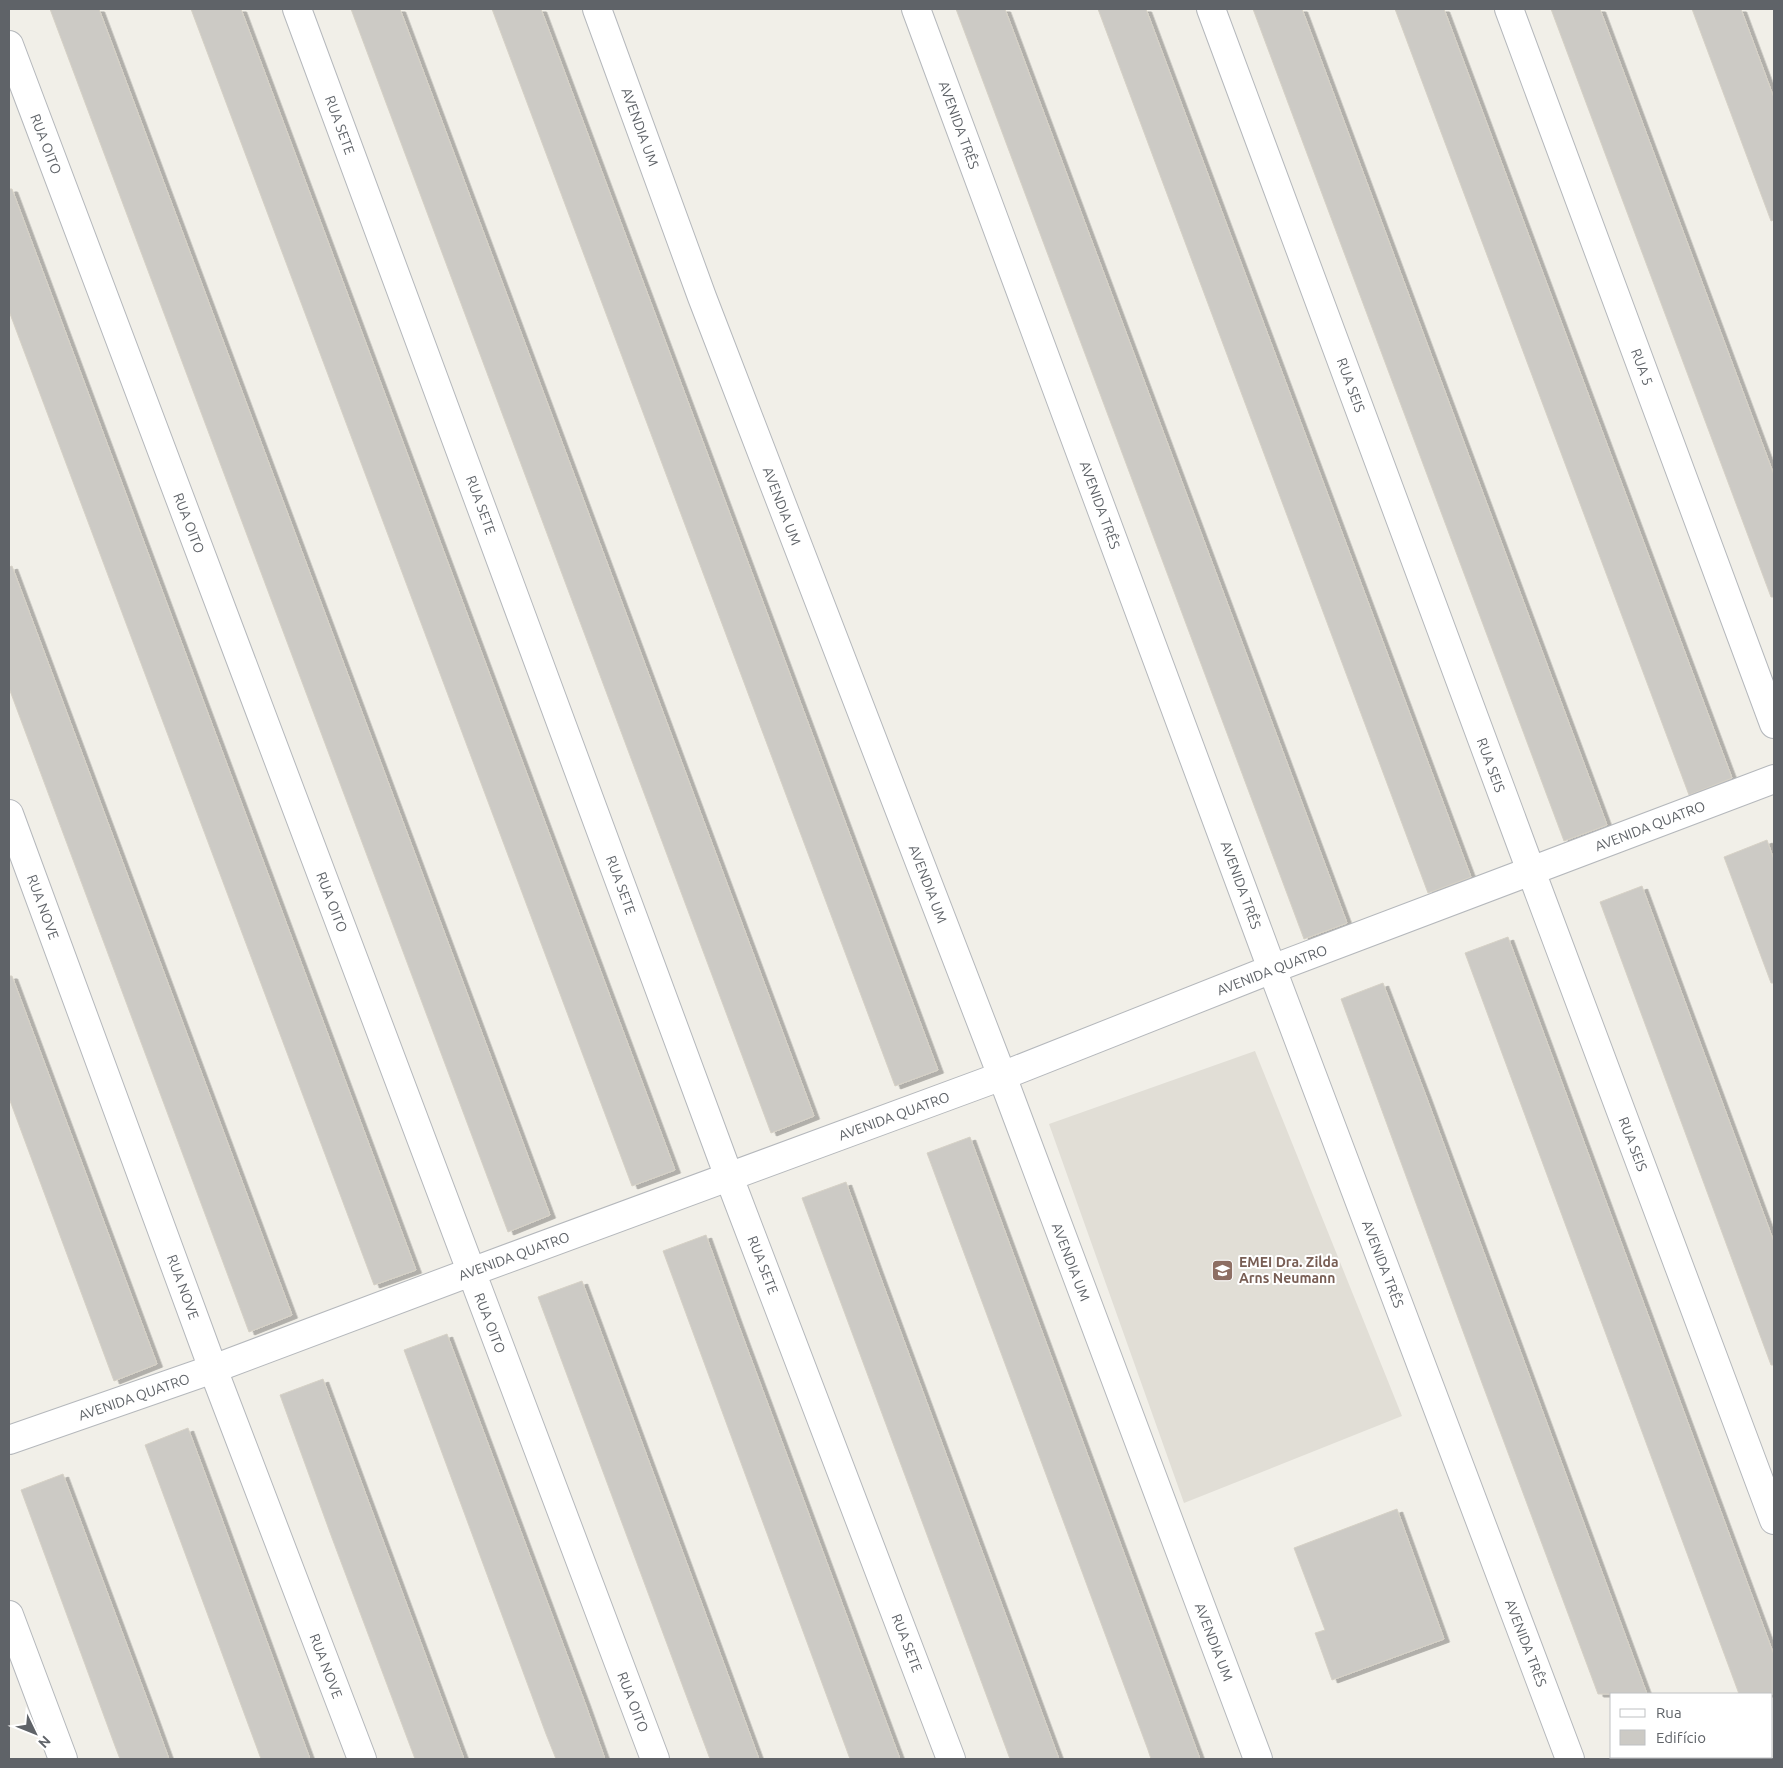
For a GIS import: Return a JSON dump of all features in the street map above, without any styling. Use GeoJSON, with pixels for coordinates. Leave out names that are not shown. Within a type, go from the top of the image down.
{"type":"FeatureCollection","features":[{"type":"Feature","properties":{"kind":"street","name":"RUA SETE"},"geometry":{"type":"LineString","coordinates":[[297,9],[729,1177],[951,1759]]}},
{"type":"Feature","properties":{"kind":"street","name":"AVENDIA UM"},"geometry":{"type":"LineString","coordinates":[[597,9],[702,297],[1002,1076],[1258,1759]]}},
{"type":"Feature","properties":{"kind":"street","name":"AVENIDA TRÊS"},"geometry":{"type":"LineString","coordinates":[[916,9],[1272,969],[1570,1759]]}},
{"type":"Feature","properties":{"kind":"street","name":"RUA SEIS"},"geometry":{"type":"LineString","coordinates":[[1211,9],[1530,871],[1774,1520]]}},
{"type":"Feature","properties":{"kind":"street","name":"RUA 5"},"geometry":{"type":"LineString","coordinates":[[1509,9],[1774,724]]}},
{"type":"Feature","properties":{"kind":"street","name":"RUA OITO"},"geometry":{"type":"LineString","coordinates":[[9,45],[655,1759]]}},
{"type":"Feature","properties":{"kind":"street","name":"AVENIDA QUATRO"},"geometry":{"type":"LineString","coordinates":[[9,1440],[214,1369],[1002,1076],[1272,969],[1774,778]]}},
{"type":"Feature","properties":{"kind":"street","name":"RUA NOVE"},"geometry":{"type":"LineString","coordinates":[[9,814],[214,1369],[362,1759]]}},
{"type":"Feature","properties":{"kind":"street"},"geometry":{"type":"LineString","coordinates":[[9,1615],[63,1759]]}},
{"type":"Feature","properties":{"kind":"shaded area","name":"EMEI Dra. Zilda Arns Neumann"},"geometry":{"type":"Polygon","coordinates":[[[1255,1051],[1402,1416],[1184,1503],[1049,1124],[1255,1051]]]}},
{"type":"Feature","properties":{"kind":"building"},"geometry":{"type":"Polygon","coordinates":[[[50,9],[99,9],[550,1215],[508,1232],[50,9]]]}},
{"type":"Feature","properties":{"kind":"building"},"geometry":{"type":"Polygon","coordinates":[[[191,9],[241,9],[675,1170],[632,1186],[191,9]]]}},
{"type":"Feature","properties":{"kind":"building"},"geometry":{"type":"Polygon","coordinates":[[[351,9],[400,9],[814,1116],[771,1133],[351,9]]]}},
{"type":"Feature","properties":{"kind":"building"},"geometry":{"type":"Polygon","coordinates":[[[492,9],[541,9],[938,1070],[895,1086],[492,9]]]}},
{"type":"Feature","properties":{"kind":"building"},"geometry":{"type":"Polygon","coordinates":[[[956,9],[1005,9],[1347,923],[1304,939],[956,9]]]}},
{"type":"Feature","properties":{"kind":"building"},"geometry":{"type":"Polygon","coordinates":[[[1098,9],[1146,9],[1471,877],[1428,893],[1098,9]]]}},
{"type":"Feature","properties":{"kind":"building"},"geometry":{"type":"Polygon","coordinates":[[[1253,9],[1302,9],[1607,825],[1564,841],[1253,9]]]}},
{"type":"Feature","properties":{"kind":"building"},"geometry":{"type":"Polygon","coordinates":[[[1395,9],[1444,9],[1732,778],[1689,795],[1395,9]]]}},
{"type":"Feature","properties":{"kind":"building"},"geometry":{"type":"Polygon","coordinates":[[[1551,9],[1600,9],[1774,475],[1774,597],[1771,597],[1551,9]]]}},
{"type":"Feature","properties":{"kind":"building"},"geometry":{"type":"Polygon","coordinates":[[[1692,9],[1741,9],[1774,98],[1774,220],[1771,221],[1692,9]]]}},
{"type":"Feature","properties":{"kind":"building"},"geometry":{"type":"Polygon","coordinates":[[[9,189],[12,189],[416,1270],[374,1285],[9,311],[9,189]]]}},
{"type":"Feature","properties":{"kind":"building"},"geometry":{"type":"Polygon","coordinates":[[[12,566],[292,1315],[249,1332],[9,688],[9,567],[12,566]]]}},
{"type":"Feature","properties":{"kind":"building"},"geometry":{"type":"Polygon","coordinates":[[[1767,840],[1774,860],[1774,983],[1771,983],[1724,857],[1767,840]]]}},
{"type":"Feature","properties":{"kind":"building"},"geometry":{"type":"Polygon","coordinates":[[[1642,886],[1774,1242],[1774,1365],[1771,1365],[1600,902],[1642,886]]]}},
{"type":"Feature","properties":{"kind":"building"},"geometry":{"type":"Polygon","coordinates":[[[1508,937],[1774,1655],[1774,1694],[1739,1693],[1465,953],[1508,937]]]}},
{"type":"Feature","properties":{"kind":"building"},"geometry":{"type":"Polygon","coordinates":[[[9,976],[12,976],[157,1364],[114,1381],[9,1098],[9,976]]]}},
{"type":"Feature","properties":{"kind":"building"},"geometry":{"type":"Polygon","coordinates":[[[1383,983],[1647,1693],[1598,1694],[1341,999],[1383,983]]]}},
{"type":"Feature","properties":{"kind":"building"},"geometry":{"type":"Polygon","coordinates":[[[970,1137],[1200,1759],[1151,1759],[927,1153],[970,1137]]]}},
{"type":"Feature","properties":{"kind":"building"},"geometry":{"type":"Polygon","coordinates":[[[846,1182],[1059,1759],[1010,1759],[802,1198],[846,1182]]]}},
{"type":"Feature","properties":{"kind":"building"},"geometry":{"type":"Polygon","coordinates":[[[706,1235],[900,1759],[850,1759],[663,1251],[706,1235]]]}},
{"type":"Feature","properties":{"kind":"building"},"geometry":{"type":"Polygon","coordinates":[[[582,1281],[759,1759],[710,1759],[538,1297],[582,1281]]]}},
{"type":"Feature","properties":{"kind":"building"},"geometry":{"type":"Polygon","coordinates":[[[447,1334],[605,1759],[556,1759],[546,1734],[404,1350],[447,1334]]]}},
{"type":"Feature","properties":{"kind":"building"},"geometry":{"type":"Polygon","coordinates":[[[323,1379],[464,1759],[415,1759],[332,1538],[280,1395],[323,1379]]]}},
{"type":"Feature","properties":{"kind":"building"},"geometry":{"type":"Polygon","coordinates":[[[188,1428],[310,1759],[261,1759],[145,1445],[188,1428]]]}},
{"type":"Feature","properties":{"kind":"building"},"geometry":{"type":"Polygon","coordinates":[[[63,1474],[169,1759],[120,1759],[115,1746],[21,1490],[63,1474]]]}},
{"type":"Feature","properties":{"kind":"building"},"geometry":{"type":"Polygon","coordinates":[[[1397,1509],[1444,1639],[1332,1680],[1315,1633],[1325,1630],[1294,1548],[1397,1509]]]}},
{"type":"Feature","properties":{"kind":"place","name":"EMEI Dra. Zilda Arns Neumann"},"geometry":{"type":"Point","coordinates":[1223,1270]}}]}
